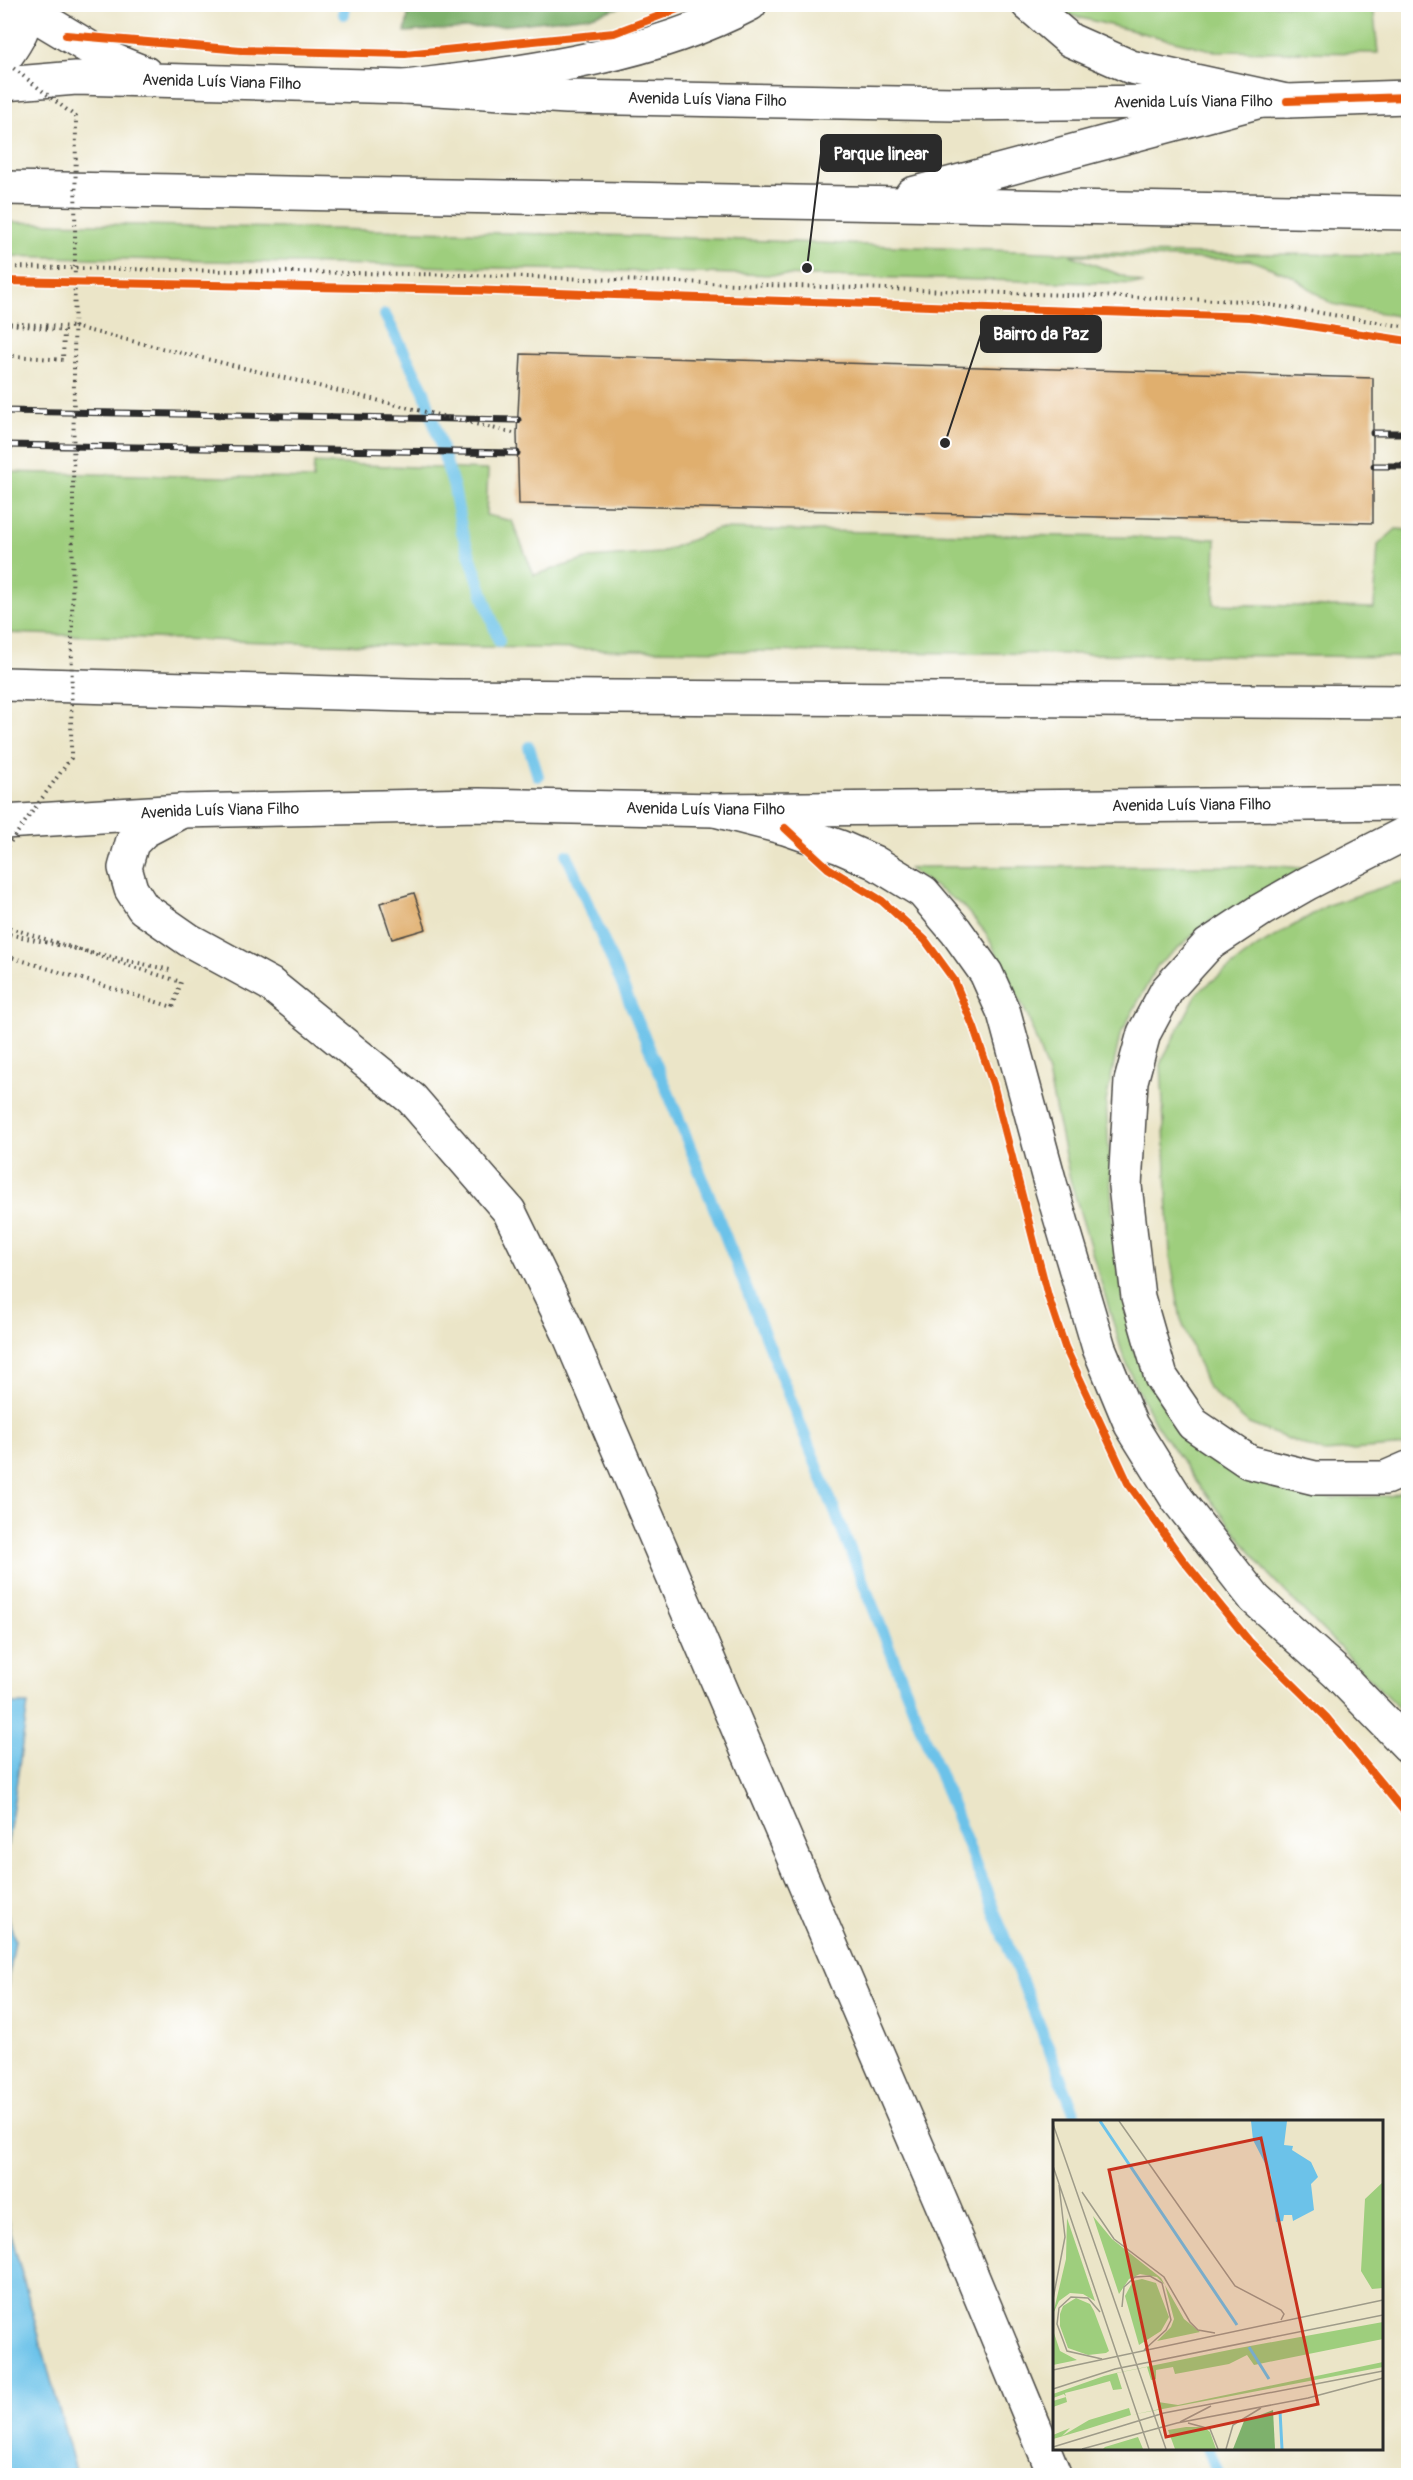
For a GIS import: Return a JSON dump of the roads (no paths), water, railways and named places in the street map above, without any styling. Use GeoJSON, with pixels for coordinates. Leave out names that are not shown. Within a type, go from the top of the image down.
{"type":"FeatureCollection","features":[{"type":"Feature","properties":{"kind":"main road"},"geometry":{"type":"LineString","coordinates":[[405,87],[531,71],[613,55],[708,24],[750,4]]}},
{"type":"Feature","properties":{"kind":"main road"},"geometry":{"type":"LineString","coordinates":[[1028,4],[1070,40],[1131,67],[1275,100]]}},
{"type":"Feature","properties":{"kind":"main road"},"geometry":{"type":"LineString","coordinates":[[4,60],[21,31],[24,7],[105,57],[165,81]]}},
{"type":"Feature","properties":{"kind":"main road","name":"Avenida Luís Viana Filho"},"geometry":{"type":"LineString","coordinates":[[4,84],[59,78],[405,87],[567,97],[955,104],[1408,97]]}},
{"type":"Feature","properties":{"kind":"main road"},"geometry":{"type":"LineString","coordinates":[[875,204],[1275,100]]}},
{"type":"Feature","properties":{"kind":"main road"},"geometry":{"type":"LineString","coordinates":[[4,188],[1408,213]]}},
{"type":"Feature","properties":{"kind":"main road"},"geometry":{"type":"LineString","coordinates":[[4,684],[446,696],[1408,702]]}},
{"type":"Feature","properties":{"kind":"main road","name":"Avenida Luís Viana Filho"},"geometry":{"type":"LineString","coordinates":[[4,822],[182,811],[479,805],[706,810],[1408,803]]}},
{"type":"Feature","properties":{"kind":"main road"},"geometry":{"type":"LineString","coordinates":[[706,810],[786,828],[874,862],[923,892],[956,931],[986,973],[1004,1014],[1099,1348],[1131,1425],[1177,1499],[1255,1599],[1337,1673],[1408,1746]]}},
{"type":"Feature","properties":{"kind":"main road"},"geometry":{"type":"LineString","coordinates":[[182,811],[144,831],[132,843],[125,868],[131,889],[143,908],[189,940],[270,984],[340,1038],[412,1099],[509,1211],[568,1332],[953,2230],[1054,2475]]}},
{"type":"Feature","properties":{"kind":"main road"},"geometry":{"type":"LineString","coordinates":[[1408,832],[1308,883],[1261,910],[1208,945],[1167,990],[1144,1033],[1131,1081],[1125,1186],[1138,1297],[1161,1377],[1193,1424],[1249,1462],[1315,1478],[1385,1478],[1408,1468]]}},
{"type":"Feature","properties":{"kind":"water"},"geometry":{"type":"Polygon","coordinates":[[[28,1704],[5,1862],[4,1705],[28,1704]]]}},
{"type":"Feature","properties":{"kind":"water"},"geometry":{"type":"Polygon","coordinates":[[[5,1907],[15,1940],[5,2001],[5,1907]]]}},
{"type":"Feature","properties":{"kind":"water"},"geometry":{"type":"Polygon","coordinates":[[[5,2212],[77,2475],[5,2475],[5,2212]]]}},
{"type":"Feature","properties":{"kind":"waterway"},"geometry":{"type":"LineString","coordinates":[[344,14],[345,4]]}},
{"type":"Feature","properties":{"kind":"waterway"},"geometry":{"type":"LineString","coordinates":[[385,315],[424,391],[454,488],[462,532],[499,641]]}},
{"type":"Feature","properties":{"kind":"waterway"},"geometry":{"type":"LineString","coordinates":[[529,747],[538,776]]}},
{"type":"Feature","properties":{"kind":"waterway"},"geometry":{"type":"LineString","coordinates":[[567,855],[670,1097],[1077,2120]]}},
{"type":"Feature","properties":{"kind":"waterway"},"geometry":{"type":"LineString","coordinates":[[1209,2450],[1219,2476]]}},
{"type":"Feature","properties":{"kind":"railway"},"geometry":{"type":"LineString","coordinates":[[4,411],[518,420]]}},
{"type":"Feature","properties":{"kind":"railway"},"geometry":{"type":"LineString","coordinates":[[1373,433],[1408,433]]}},
{"type":"Feature","properties":{"kind":"railway"},"geometry":{"type":"LineString","coordinates":[[4,445],[517,453]]}},
{"type":"Feature","properties":{"kind":"railway"},"geometry":{"type":"LineString","coordinates":[[1374,466],[1408,466]]}},
{"type":"Feature","properties":{"kind":"place","name":"Parque linear"},"geometry":{"type":"Point","coordinates":[807,268]}},
{"type":"Feature","properties":{"kind":"place","name":"Bairro da Paz"},"geometry":{"type":"Point","coordinates":[945,443]}}]}
